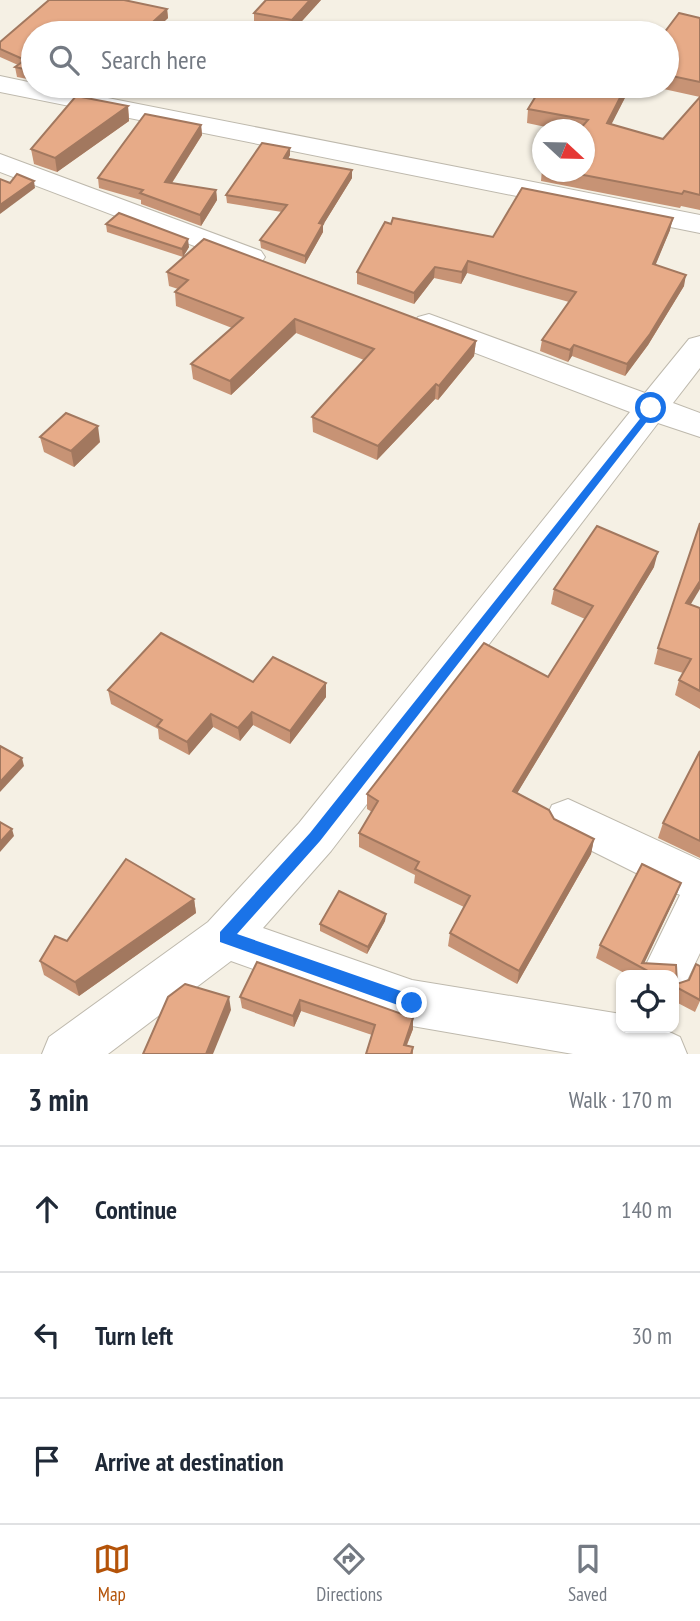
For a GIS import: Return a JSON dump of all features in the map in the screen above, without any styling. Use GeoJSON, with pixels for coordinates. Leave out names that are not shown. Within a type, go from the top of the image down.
{"type":"FeatureCollection","features":[{"type":"Feature","properties":{"kind":"street"},"geometry":{"type":"LineString","coordinates":[[0,84],[21,88]]}},
{"type":"Feature","properties":{"kind":"street"},"geometry":{"type":"LineString","coordinates":[[70,98],[700,224]]}},
{"type":"Feature","properties":{"kind":"street"},"geometry":{"type":"LineString","coordinates":[[0,162],[274,265]]}},
{"type":"Feature","properties":{"kind":"street"},"geometry":{"type":"LineString","coordinates":[[404,315],[700,426]]}},
{"type":"Feature","properties":{"kind":"street"},"geometry":{"type":"LineString","coordinates":[[67,1054],[225,937],[315,837],[700,346]]}},
{"type":"Feature","properties":{"kind":"street"},"geometry":{"type":"LineString","coordinates":[[568,818],[700,882]]}},
{"type":"Feature","properties":{"kind":"street"},"geometry":{"type":"LineString","coordinates":[[667,970],[700,902]]}},
{"type":"Feature","properties":{"kind":"street"},"geometry":{"type":"LineString","coordinates":[[225,937],[412,1003],[641,1044]]}},
{"type":"Feature","properties":{"kind":"building"},"geometry":{"type":"Polygon","coordinates":[[[49,0],[124,0],[167,9],[154,21],[24,21],[49,0]]]}},
{"type":"Feature","properties":{"kind":"building"},"geometry":{"type":"Polygon","coordinates":[[[266,0],[310,0],[292,20],[254,13],[266,0]]]}},
{"type":"Feature","properties":{"kind":"building"},"geometry":{"type":"Polygon","coordinates":[[[679,13],[700,18],[700,82],[679,78],[679,21],[673,21],[679,13]]]}},
{"type":"Feature","properties":{"kind":"building"},"geometry":{"type":"Polygon","coordinates":[[[21,24],[21,58],[0,49],[0,42],[21,24]]]}},
{"type":"Feature","properties":{"kind":"building"},"geometry":{"type":"Polygon","coordinates":[[[700,97],[700,195],[595,177],[595,119],[528,109],[535,98],[620,98],[607,123],[663,139],[700,97]]]}},
{"type":"Feature","properties":{"kind":"building"},"geometry":{"type":"Polygon","coordinates":[[[74,98],[128,106],[55,158],[31,149],[74,98]]]}},
{"type":"Feature","properties":{"kind":"building"},"geometry":{"type":"Polygon","coordinates":[[[145,114],[201,125],[165,182],[216,190],[200,215],[140,193],[143,190],[98,178],[145,114]]]}},
{"type":"Feature","properties":{"kind":"building"},"geometry":{"type":"Polygon","coordinates":[[[262,143],[290,148],[284,158],[352,170],[319,223],[323,224],[305,256],[260,240],[287,205],[226,195],[262,143]]]}},
{"type":"Feature","properties":{"kind":"building"},"geometry":{"type":"Polygon","coordinates":[[[17,174],[34,181],[0,205],[0,179],[10,183],[17,174]]]}},
{"type":"Feature","properties":{"kind":"building"},"geometry":{"type":"Polygon","coordinates":[[[522,188],[673,218],[653,264],[686,275],[650,334],[627,364],[574,345],[570,350],[542,340],[576,292],[468,261],[462,272],[435,267],[414,293],[357,272],[385,222],[391,224],[393,218],[493,237],[522,188]]]}},
{"type":"Feature","properties":{"kind":"building"},"geometry":{"type":"Polygon","coordinates":[[[119,213],[188,239],[182,249],[106,224],[119,213]]]}},
{"type":"Feature","properties":{"kind":"building"},"geometry":{"type":"Polygon","coordinates":[[[204,239],[476,341],[439,386],[436,384],[378,446],[312,417],[374,349],[295,319],[230,381],[191,364],[243,318],[175,292],[188,280],[167,272],[204,239]]]}},
{"type":"Feature","properties":{"kind":"building"},"geometry":{"type":"Polygon","coordinates":[[[66,413],[98,426],[71,451],[40,437],[66,413]]]}},
{"type":"Feature","properties":{"kind":"building"},"geometry":{"type":"Polygon","coordinates":[[[700,523],[700,581],[686,603],[700,608],[700,691],[679,680],[691,659],[658,648],[700,523]]]}},
{"type":"Feature","properties":{"kind":"building"},"geometry":{"type":"Polygon","coordinates":[[[597,526],[658,552],[513,791],[549,810],[554,819],[594,839],[519,971],[450,933],[470,896],[415,869],[419,862],[359,833],[378,801],[367,794],[484,643],[548,677],[593,606],[554,589],[597,526]]]}},
{"type":"Feature","properties":{"kind":"building"},"geometry":{"type":"Polygon","coordinates":[[[161,633],[253,682],[273,657],[326,683],[290,731],[252,712],[238,728],[211,714],[187,742],[157,726],[162,720],[108,690],[161,633]]]}},
{"type":"Feature","properties":{"kind":"building"},"geometry":{"type":"Polygon","coordinates":[[[0,746],[22,758],[0,782],[0,746]]]}},
{"type":"Feature","properties":{"kind":"building"},"geometry":{"type":"Polygon","coordinates":[[[700,751],[700,841],[663,823],[700,751]]]}},
{"type":"Feature","properties":{"kind":"building"},"geometry":{"type":"Polygon","coordinates":[[[0,822],[12,829],[0,842],[0,822]]]}},
{"type":"Feature","properties":{"kind":"building"},"geometry":{"type":"Polygon","coordinates":[[[126,859],[194,899],[75,982],[40,961],[55,936],[67,941],[126,859]]]}},
{"type":"Feature","properties":{"kind":"building"},"geometry":{"type":"Polygon","coordinates":[[[642,864],[681,883],[642,963],[676,965],[676,970],[646,970],[600,945],[642,864]]]}},
{"type":"Feature","properties":{"kind":"building"},"geometry":{"type":"Polygon","coordinates":[[[339,891],[386,914],[368,947],[320,924],[339,891]]]}},
{"type":"Feature","properties":{"kind":"building"},"geometry":{"type":"Polygon","coordinates":[[[257,962],[413,1018],[404,1045],[413,1047],[411,1054],[366,1054],[375,1025],[300,1000],[293,1016],[240,997],[257,962]]]}},
{"type":"Feature","properties":{"kind":"building"},"geometry":{"type":"Polygon","coordinates":[[[696,964],[700,966],[700,1000],[679,989],[679,983],[689,980],[696,964]]]}},
{"type":"Feature","properties":{"kind":"building"},"geometry":{"type":"Polygon","coordinates":[[[185,984],[229,997],[206,1054],[143,1054],[168,997],[185,984]]]}},
{"type":"Feature","properties":{"kind":"route"},"geometry":{"type":"LineString","coordinates":[[412,1003],[225,937],[315,837],[651,408]]}}]}
